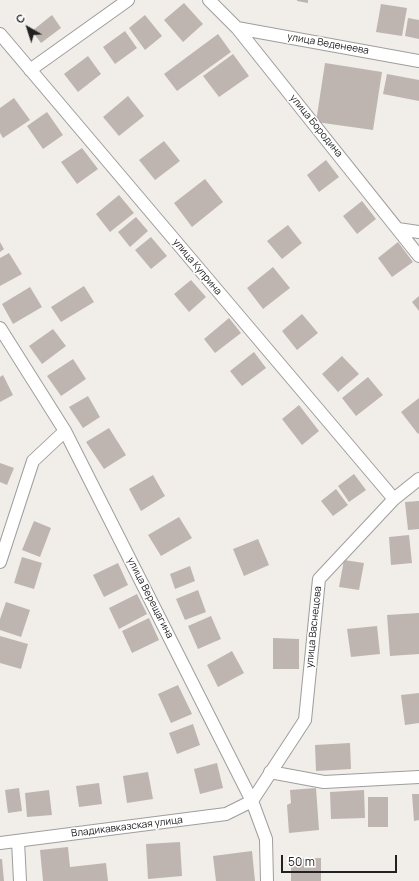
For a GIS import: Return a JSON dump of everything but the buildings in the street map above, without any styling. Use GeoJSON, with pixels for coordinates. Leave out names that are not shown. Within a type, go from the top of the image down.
{"type":"FeatureCollection","features":[{"type":"Feature","properties":{"kind":"street"},"geometry":{"type":"LineString","coordinates":[[30,70],[128,0]]}},
{"type":"Feature","properties":{"kind":"street","name":"улица Бородина"},"geometry":{"type":"LineString","coordinates":[[209,0],[237,28],[419,256]]}},
{"type":"Feature","properties":{"kind":"street","name":"улица Веденеева"},"geometry":{"type":"LineString","coordinates":[[237,28],[419,61]]}},
{"type":"Feature","properties":{"kind":"street","name":"улица Куприна"},"geometry":{"type":"LineString","coordinates":[[0,34],[394,499]]}},
{"type":"Feature","properties":{"kind":"street"},"geometry":{"type":"LineString","coordinates":[[398,229],[419,232]]}},
{"type":"Feature","properties":{"kind":"street","name":"улица Верещагина"},"geometry":{"type":"LineString","coordinates":[[0,328],[66,431],[252,800],[266,839],[267,881]]}},
{"type":"Feature","properties":{"kind":"street"},"geometry":{"type":"LineString","coordinates":[[0,562],[33,461],[66,431]]}},
{"type":"Feature","properties":{"kind":"street","name":"улица Васнецова"},"geometry":{"type":"LineString","coordinates":[[252,800],[305,720],[319,579],[394,499],[419,479]]}},
{"type":"Feature","properties":{"kind":"street"},"geometry":{"type":"LineString","coordinates":[[270,772],[324,782],[419,776]]}},
{"type":"Feature","properties":{"kind":"street","name":"Владикавказская улица"},"geometry":{"type":"LineString","coordinates":[[0,843],[18,842],[226,814],[252,800]]}},
{"type":"Feature","properties":{"kind":"street"},"geometry":{"type":"LineString","coordinates":[[18,842],[20,881]]}}]}
